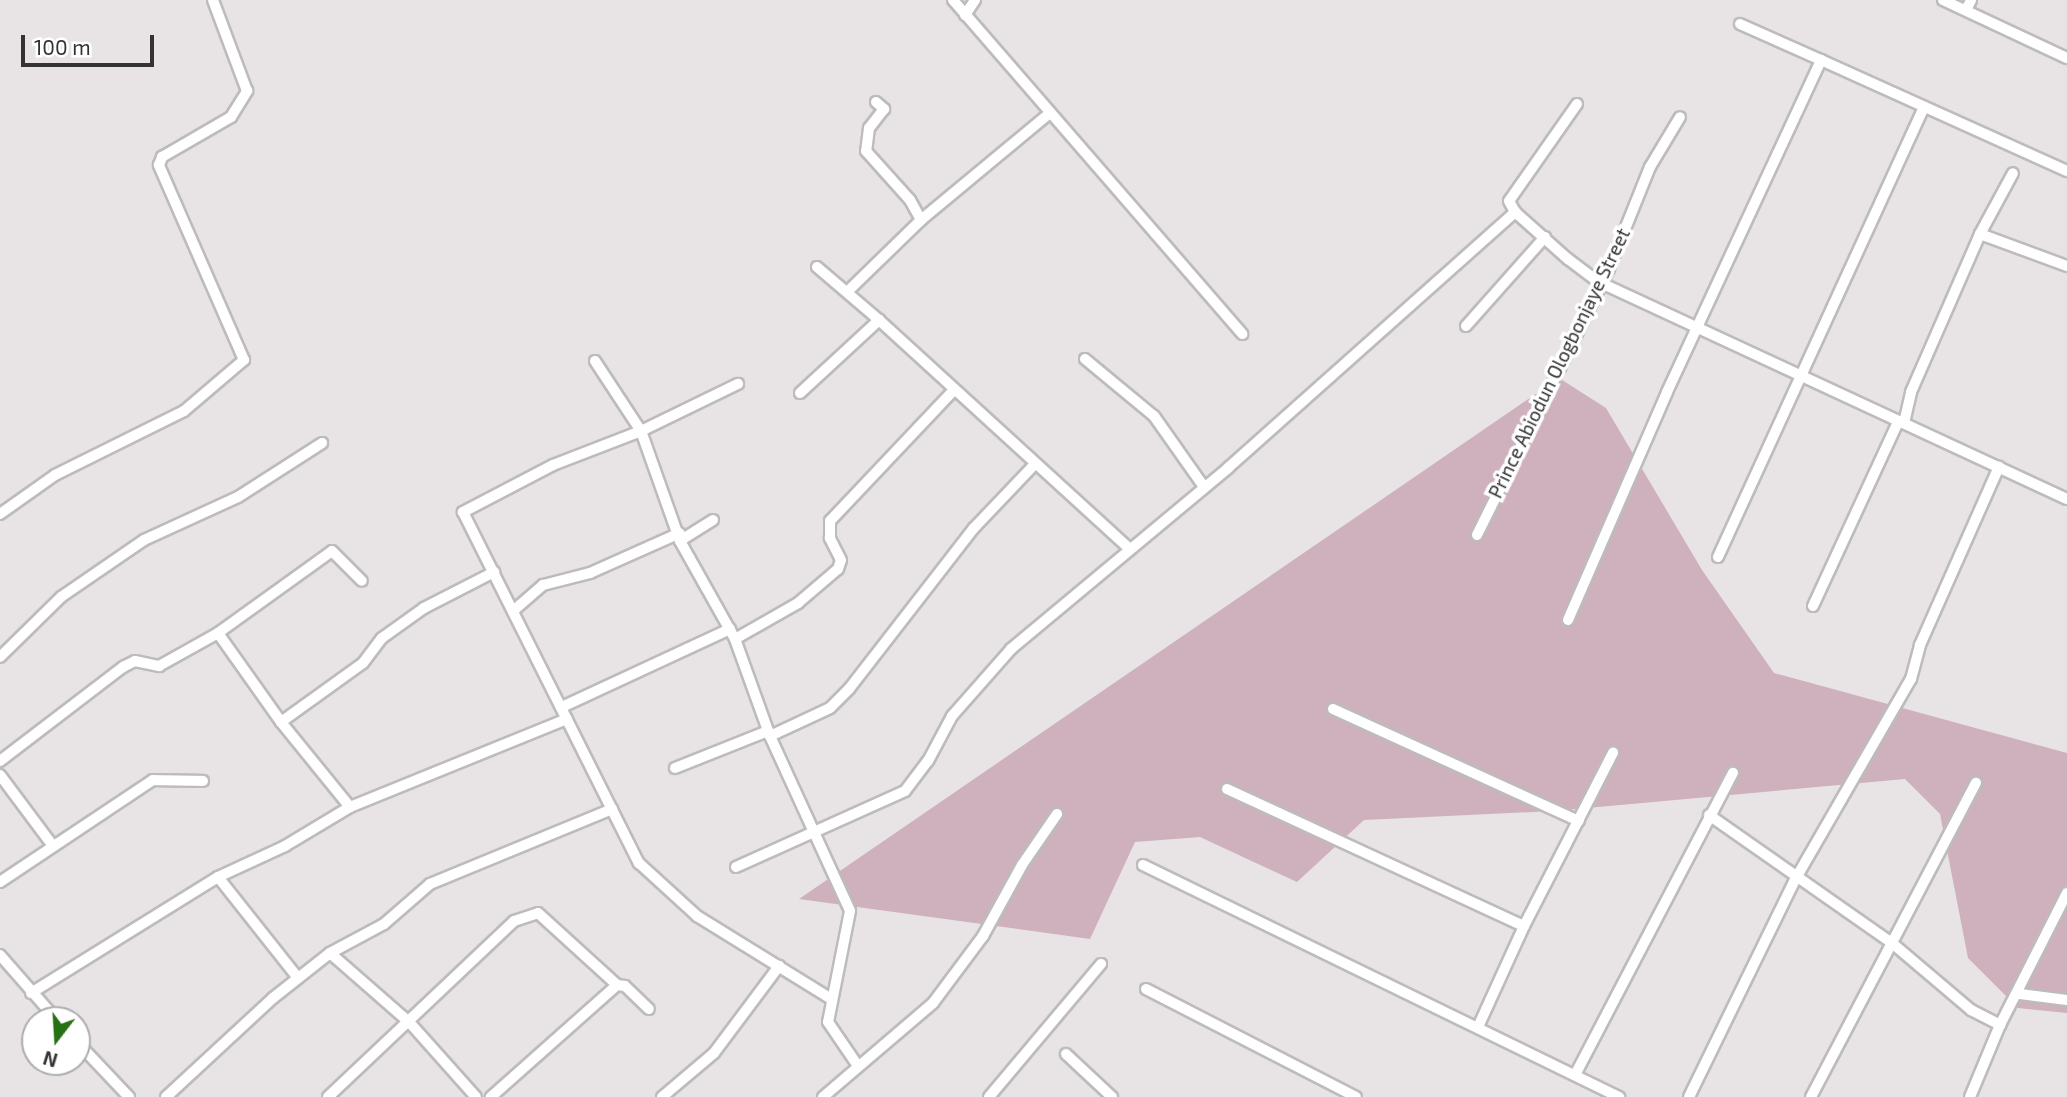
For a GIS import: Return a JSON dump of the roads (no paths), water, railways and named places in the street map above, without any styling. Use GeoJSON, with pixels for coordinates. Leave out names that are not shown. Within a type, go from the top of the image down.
{"type":"FeatureCollection","features":[{"type":"Feature","properties":{"kind":"street"},"geometry":{"type":"LineString","coordinates":[[0,514],[55,475],[184,411],[244,360],[159,165],[162,157],[231,117],[247,91],[213,0]]}},
{"type":"Feature","properties":{"kind":"street"},"geometry":{"type":"LineString","coordinates":[[953,0],[1242,334]]}},
{"type":"Feature","properties":{"kind":"street"},"geometry":{"type":"LineString","coordinates":[[965,15],[975,0]]}},
{"type":"Feature","properties":{"kind":"street"},"geometry":{"type":"LineString","coordinates":[[1943,0],[2067,57]]}},
{"type":"Feature","properties":{"kind":"street"},"geometry":{"type":"LineString","coordinates":[[1966,10],[1971,0]]}},
{"type":"Feature","properties":{"kind":"street"},"geometry":{"type":"LineString","coordinates":[[1740,24],[2067,171]]}},
{"type":"Feature","properties":{"kind":"street"},"geometry":{"type":"LineString","coordinates":[[1568,620],[1821,60]]}},
{"type":"Feature","properties":{"kind":"street"},"geometry":{"type":"LineString","coordinates":[[876,102],[884,110],[869,128],[866,151],[910,200],[921,220]]}},
{"type":"Feature","properties":{"kind":"street"},"geometry":{"type":"LineString","coordinates":[[1577,104],[1509,201],[1515,212],[1599,282],[1699,326],[2067,499]]}},
{"type":"Feature","properties":{"kind":"street"},"geometry":{"type":"LineString","coordinates":[[1718,557],[1798,374],[1924,107]]}},
{"type":"Feature","properties":{"kind":"street"},"geometry":{"type":"LineString","coordinates":[[848,291],[921,220],[1050,113]]}},
{"type":"Feature","properties":{"kind":"street","name":"Prince Abiodun Ologbonjaye Street"},"geometry":{"type":"LineString","coordinates":[[1477,535],[1599,282],[1609,269],[1650,167],[1679,117]]}},
{"type":"Feature","properties":{"kind":"street"},"geometry":{"type":"LineString","coordinates":[[1812,606],[1901,422],[1980,234],[2013,173]]}},
{"type":"Feature","properties":{"kind":"street"},"geometry":{"type":"LineString","coordinates":[[736,867],[818,833],[905,790],[928,761],[952,716],[1011,649],[1204,487],[1515,212]]}},
{"type":"Feature","properties":{"kind":"street"},"geometry":{"type":"LineString","coordinates":[[1980,234],[2067,266]]}},
{"type":"Feature","properties":{"kind":"street"},"geometry":{"type":"LineString","coordinates":[[1466,327],[1545,237]]}},
{"type":"Feature","properties":{"kind":"street"},"geometry":{"type":"LineString","coordinates":[[817,267],[848,291],[1130,549]]}},
{"type":"Feature","properties":{"kind":"street"},"geometry":{"type":"LineString","coordinates":[[800,393],[879,320]]}},
{"type":"Feature","properties":{"kind":"street"},"geometry":{"type":"LineString","coordinates":[[1085,359],[1154,416],[1204,487]]}},
{"type":"Feature","properties":{"kind":"street"},"geometry":{"type":"LineString","coordinates":[[595,361],[641,431],[680,537],[732,634],[769,733],[818,833],[851,918],[830,998],[830,1029],[858,1066]]}},
{"type":"Feature","properties":{"kind":"street"},"geometry":{"type":"LineString","coordinates":[[738,384],[641,431],[553,465],[463,512],[564,706],[567,719],[639,863],[697,916],[830,998]]}},
{"type":"Feature","properties":{"kind":"street"},"geometry":{"type":"LineString","coordinates":[[564,706],[798,603],[838,569],[841,560],[830,538],[830,521],[954,390]]}},
{"type":"Feature","properties":{"kind":"street"},"geometry":{"type":"LineString","coordinates":[[0,657],[61,597],[144,540],[238,497],[322,443]]}},
{"type":"Feature","properties":{"kind":"street"},"geometry":{"type":"LineString","coordinates":[[675,768],[830,708],[849,689],[974,528],[1035,464]]}},
{"type":"Feature","properties":{"kind":"street"},"geometry":{"type":"LineString","coordinates":[[1689,1097],[1796,878],[1911,679],[1913,661],[1999,467]]}},
{"type":"Feature","properties":{"kind":"street"},"geometry":{"type":"LineString","coordinates":[[513,611],[543,585],[590,573],[680,537],[713,520]]}},
{"type":"Feature","properties":{"kind":"street"},"geometry":{"type":"LineString","coordinates":[[0,761],[124,667],[135,661],[159,666],[218,633],[332,551],[362,581]]}},
{"type":"Feature","properties":{"kind":"street"},"geometry":{"type":"LineString","coordinates":[[281,722],[363,663],[382,638],[424,608],[494,572]]}},
{"type":"Feature","properties":{"kind":"street"},"geometry":{"type":"LineString","coordinates":[[218,633],[281,722],[350,807]]}},
{"type":"Feature","properties":{"kind":"street"},"geometry":{"type":"LineString","coordinates":[[1333,709],[1580,821]]}},
{"type":"Feature","properties":{"kind":"street"},"geometry":{"type":"LineString","coordinates":[[31,993],[218,877],[285,846],[350,807],[567,719]]}},
{"type":"Feature","properties":{"kind":"street"},"geometry":{"type":"LineString","coordinates":[[1478,1027],[1524,926],[1614,753]]}},
{"type":"Feature","properties":{"kind":"street"},"geometry":{"type":"LineString","coordinates":[[1575,1075],[1733,773]]}},
{"type":"Feature","properties":{"kind":"street"},"geometry":{"type":"LineString","coordinates":[[0,775],[53,846]]}},
{"type":"Feature","properties":{"kind":"street"},"geometry":{"type":"LineString","coordinates":[[0,882],[153,780],[203,781]]}},
{"type":"Feature","properties":{"kind":"street"},"geometry":{"type":"LineString","coordinates":[[1811,1097],[1976,783]]}},
{"type":"Feature","properties":{"kind":"street"},"geometry":{"type":"LineString","coordinates":[[1227,789],[1524,926]]}},
{"type":"Feature","properties":{"kind":"street"},"geometry":{"type":"LineString","coordinates":[[166,1097],[298,978],[330,953],[384,924],[430,884],[612,809]]}},
{"type":"Feature","properties":{"kind":"street"},"geometry":{"type":"LineString","coordinates":[[823,1097],[933,1003],[983,936],[1021,865],[1057,814]]}},
{"type":"Feature","properties":{"kind":"street"},"geometry":{"type":"LineString","coordinates":[[1709,816],[1892,943],[1971,1010],[2000,1025]]}},
{"type":"Feature","properties":{"kind":"street"},"geometry":{"type":"LineString","coordinates":[[1143,865],[1619,1097]]}},
{"type":"Feature","properties":{"kind":"street"},"geometry":{"type":"LineString","coordinates":[[218,877],[298,978]]}},
{"type":"Feature","properties":{"kind":"street"},"geometry":{"type":"LineString","coordinates":[[1970,1097],[2000,1025],[2020,994],[2067,893]]}},
{"type":"Feature","properties":{"kind":"street"},"geometry":{"type":"LineString","coordinates":[[327,1097],[527,913],[538,913],[617,985],[625,986],[649,1009]]}},
{"type":"Feature","properties":{"kind":"street"},"geometry":{"type":"LineString","coordinates":[[330,953],[410,1023],[476,1097]]}},
{"type":"Feature","properties":{"kind":"street"},"geometry":{"type":"LineString","coordinates":[[0,955],[44,1006]]}},
{"type":"Feature","properties":{"kind":"street"},"geometry":{"type":"LineString","coordinates":[[989,1097],[1101,964]]}},
{"type":"Feature","properties":{"kind":"street"},"geometry":{"type":"LineString","coordinates":[[662,1097],[714,1053],[779,966]]}},
{"type":"Feature","properties":{"kind":"street"},"geometry":{"type":"LineString","coordinates":[[491,1097],[617,985]]}},
{"type":"Feature","properties":{"kind":"street"},"geometry":{"type":"LineString","coordinates":[[1146,989],[1356,1097]]}},
{"type":"Feature","properties":{"kind":"street"},"geometry":{"type":"LineString","coordinates":[[2020,994],[2067,1000]]}},
{"type":"Feature","properties":{"kind":"street"},"geometry":{"type":"LineString","coordinates":[[1066,1054],[1112,1097]]}},
{"type":"Feature","properties":{"kind":"street"},"geometry":{"type":"LineString","coordinates":[[91,1057],[129,1097]]}}]}
